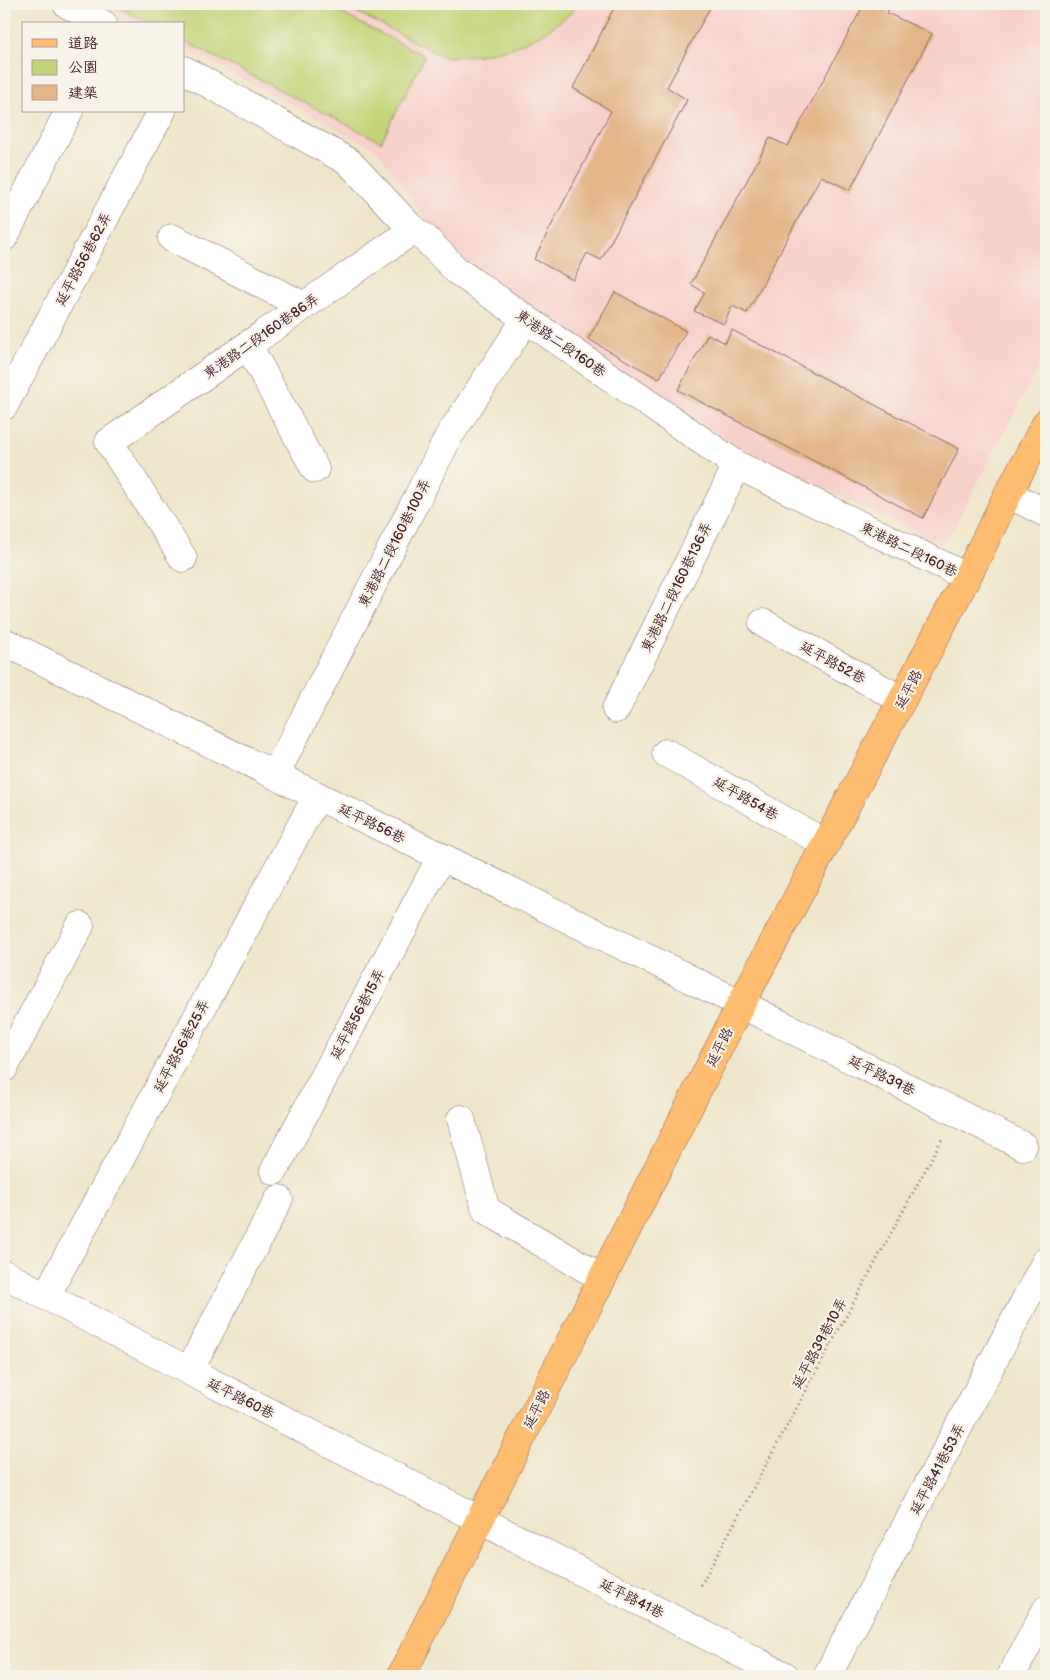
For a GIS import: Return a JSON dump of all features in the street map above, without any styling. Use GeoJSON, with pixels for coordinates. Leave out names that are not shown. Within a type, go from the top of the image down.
{"type":"FeatureCollection","features":[{"type":"Feature","properties":{"kind":"main road","name":"延平路"},"geometry":{"type":"LineString","coordinates":[[400,1676],[741,1004],[967,577],[1046,423]]}},
{"type":"Feature","properties":{"kind":"street"},"geometry":{"type":"LineString","coordinates":[[67,4],[99,22]]}},
{"type":"Feature","properties":{"kind":"street","name":"東港路二段160巷"},"geometry":{"type":"LineString","coordinates":[[185,71],[348,162],[457,271],[737,465],[967,577]]}},
{"type":"Feature","properties":{"kind":"street"},"geometry":{"type":"LineString","coordinates":[[4,237],[68,112]]}},
{"type":"Feature","properties":{"kind":"street","name":"延平路56巷62弄"},"geometry":{"type":"LineString","coordinates":[[4,406],[161,112]]}},
{"type":"Feature","properties":{"kind":"street","name":"東港路二段160巷86弄"},"geometry":{"type":"LineString","coordinates":[[183,558],[109,442],[414,230]]}},
{"type":"Feature","properties":{"kind":"street"},"geometry":{"type":"LineString","coordinates":[[172,238],[304,306]]}},
{"type":"Feature","properties":{"kind":"street","name":"東港路二段160巷100弄"},"geometry":{"type":"LineString","coordinates":[[275,775],[449,436],[526,319]]}},
{"type":"Feature","properties":{"kind":"street"},"geometry":{"type":"LineString","coordinates":[[248,345],[315,469]]}},
{"type":"Feature","properties":{"kind":"street","name":"東港路二段160巷136弄"},"geometry":{"type":"LineString","coordinates":[[616,708],[737,465]]}},
{"type":"Feature","properties":{"kind":"street"},"geometry":{"type":"LineString","coordinates":[[1008,494],[1046,512]]}},
{"type":"Feature","properties":{"kind":"street","name":"延平路52巷"},"geometry":{"type":"LineString","coordinates":[[763,623],[902,700]]}},
{"type":"Feature","properties":{"kind":"street","name":"延平路56巷"},"geometry":{"type":"LineString","coordinates":[[7,652],[275,775],[741,1004]]}},
{"type":"Feature","properties":{"kind":"street","name":"延平路54巷"},"geometry":{"type":"LineString","coordinates":[[666,753],[826,844]]}},
{"type":"Feature","properties":{"kind":"street","name":"延平路56巷25弄"},"geometry":{"type":"LineString","coordinates":[[46,1296],[316,796]]}},
{"type":"Feature","properties":{"kind":"street","name":"延平路56巷15弄"},"geometry":{"type":"LineString","coordinates":[[274,1171],[441,857]]}},
{"type":"Feature","properties":{"kind":"street"},"geometry":{"type":"LineString","coordinates":[[4,1068],[80,926]]}},
{"type":"Feature","properties":{"kind":"street","name":"延平路39巷"},"geometry":{"type":"LineString","coordinates":[[741,1004],[1023,1146]]}},
{"type":"Feature","properties":{"kind":"street"},"geometry":{"type":"LineString","coordinates":[[460,1120],[486,1210],[602,1278]]}},
{"type":"Feature","properties":{"kind":"street"},"geometry":{"type":"LineString","coordinates":[[189,1371],[279,1199]]}},
{"type":"Feature","properties":{"kind":"street","name":"延平路41巷53弄"},"geometry":{"type":"LineString","coordinates":[[827,1676],[1046,1261]]}},
{"type":"Feature","properties":{"kind":"street","name":"延平路60巷"},"geometry":{"type":"LineString","coordinates":[[4,1274],[480,1520]]}},
{"type":"Feature","properties":{"kind":"street","name":"延平路41巷"},"geometry":{"type":"LineString","coordinates":[[480,1520],[785,1676]]}},
{"type":"Feature","properties":{"kind":"street"},"geometry":{"type":"LineString","coordinates":[[1011,1676],[1046,1610]]}},
{"type":"Feature","properties":{"kind":"path","name":"延平路39巷10弄"},"geometry":{"type":"LineString","coordinates":[[701,1585],[956,1112]]}},
{"type":"Feature","properties":{"kind":"shaded area"},"geometry":{"type":"Polygon","coordinates":[[[100,4],[1046,4],[1046,353],[954,528],[940,544],[743,450],[475,276],[435,233],[377,150],[185,49],[185,22],[134,22],[100,4]]]}},
{"type":"Feature","properties":{"kind":"green space"},"geometry":{"type":"Polygon","coordinates":[[[112,4],[323,4],[425,56],[381,142],[185,42],[185,22],[147,22],[112,4]]]}},
{"type":"Feature","properties":{"kind":"green space"},"geometry":{"type":"Polygon","coordinates":[[[341,4],[578,4],[572,12],[546,32],[512,48],[480,55],[444,57],[341,4]]]}},
{"type":"Feature","properties":{"kind":"building"},"geometry":{"type":"Polygon","coordinates":[[[616,4],[712,4],[667,87],[687,100],[601,260],[587,253],[573,280],[534,259],[611,111],[573,88],[616,4]]]}},
{"type":"Feature","properties":{"kind":"building"},"geometry":{"type":"Polygon","coordinates":[[[864,4],[891,4],[887,13],[932,34],[850,190],[821,176],[747,313],[732,306],[724,324],[694,311],[705,293],[691,284],[770,138],[788,146],[864,4]]]}},
{"type":"Feature","properties":{"kind":"building"},"geometry":{"type":"Polygon","coordinates":[[[615,292],[686,331],[659,379],[588,339],[615,292]]]}},
{"type":"Feature","properties":{"kind":"building"},"geometry":{"type":"Polygon","coordinates":[[[732,330],[959,449],[923,518],[678,390],[708,334],[725,343],[732,330]]]}}]}
